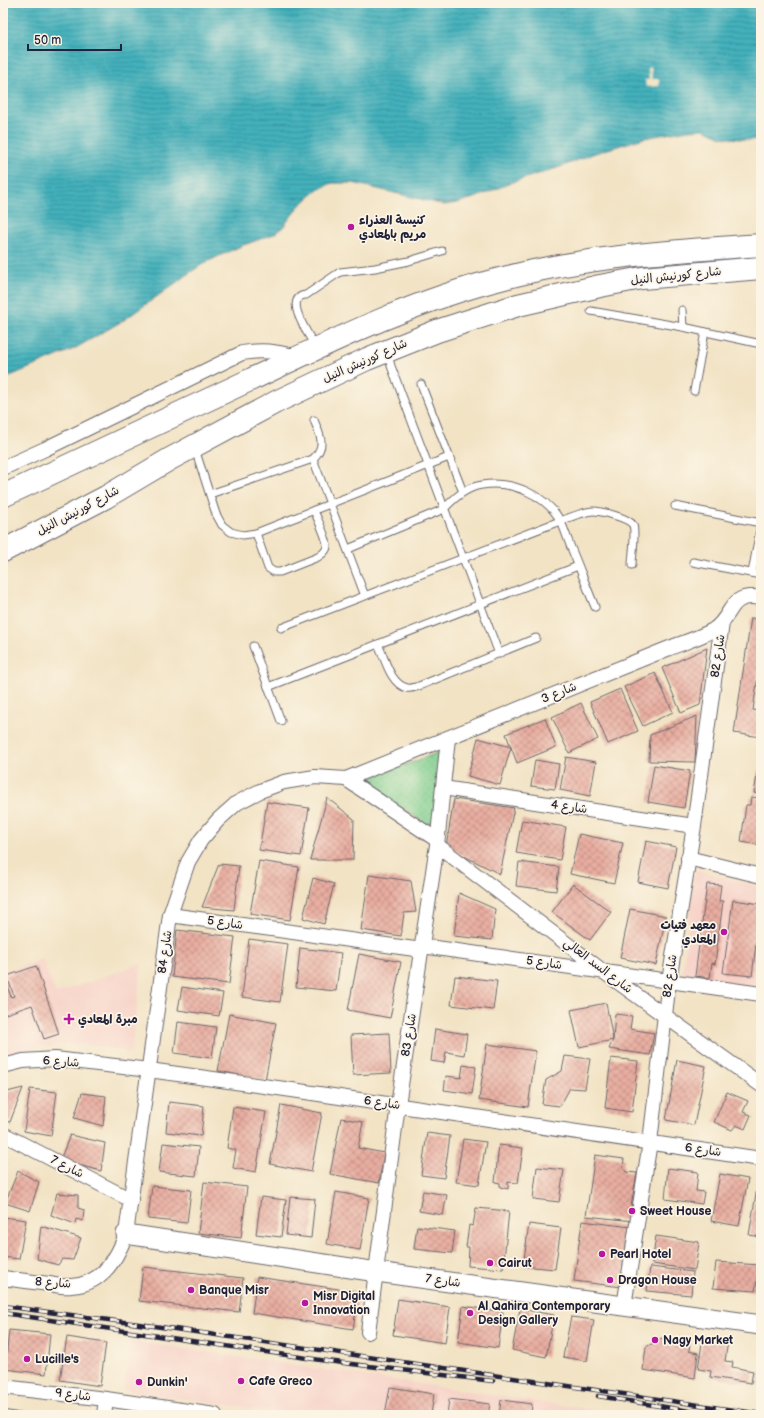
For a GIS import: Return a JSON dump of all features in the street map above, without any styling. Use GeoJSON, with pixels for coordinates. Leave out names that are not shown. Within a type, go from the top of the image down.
{"type":"FeatureCollection","features":[{"type":"Feature","properties":{"kind":"highway","name":"شارع كورنيش النيل"},"geometry":{"type":"LineString","coordinates":[[3,496],[307,353],[408,308],[473,287],[524,273],[582,262],[674,251],[761,245]]}},
{"type":"Feature","properties":{"kind":"highway","name":"شارع كورنيش النيل"},"geometry":{"type":"LineString","coordinates":[[3,551],[106,497],[194,446],[278,401],[387,350],[437,330],[559,294],[642,278],[761,268]]}},
{"type":"Feature","properties":{"kind":"street"},"geometry":{"type":"LineString","coordinates":[[3,468],[45,450],[242,353],[269,351],[307,353]]}},
{"type":"Feature","properties":{"kind":"street","name":"شارع 3"},"geometry":{"type":"LineString","coordinates":[[346,779],[713,630],[722,623],[731,607],[737,601],[745,597],[761,598]]}},
{"type":"Feature","properties":{"kind":"street","name":"شارع 82"},"geometry":{"type":"LineString","coordinates":[[624,1306],[650,1142],[669,981],[694,826],[722,623]]}},
{"type":"Feature","properties":{"kind":"street","name":"شارع 83"},"geometry":{"type":"LineString","coordinates":[[368,1332],[398,1105],[437,843],[448,738]]}},
{"type":"Feature","properties":{"kind":"street","name":"شارع 84"},"geometry":{"type":"LineString","coordinates":[[126,1234],[170,915],[188,862],[201,840],[218,820],[237,803],[260,791],[284,782],[315,777],[346,779]]}},
{"type":"Feature","properties":{"kind":"street","name":"شارع السد العالي"},"geometry":{"type":"LineString","coordinates":[[346,779],[437,843],[604,972],[761,1085]]}},
{"type":"Feature","properties":{"kind":"street","name":"شارع 4"},"geometry":{"type":"LineString","coordinates":[[443,788],[694,826]]}},
{"type":"Feature","properties":{"kind":"street"},"geometry":{"type":"LineString","coordinates":[[688,858],[761,876]]}},
{"type":"Feature","properties":{"kind":"street","name":"شارع 5"},"geometry":{"type":"LineString","coordinates":[[170,915],[761,994]]}},
{"type":"Feature","properties":{"kind":"street","name":"شارع 6"},"geometry":{"type":"LineString","coordinates":[[3,1066],[23,1061],[55,1060],[149,1070],[761,1159]]}},
{"type":"Feature","properties":{"kind":"street","name":"شارع 7"},"geometry":{"type":"LineString","coordinates":[[3,1134],[131,1200]]}},
{"type":"Feature","properties":{"kind":"street","name":"شارع 7"},"geometry":{"type":"LineString","coordinates":[[126,1234],[377,1272],[761,1325]]}},
{"type":"Feature","properties":{"kind":"street","name":"شارع 8"},"geometry":{"type":"LineString","coordinates":[[3,1278],[71,1286],[86,1282],[101,1275],[112,1264],[120,1250],[126,1234]]}},
{"type":"Feature","properties":{"kind":"street","name":"شارع 9"},"geometry":{"type":"LineString","coordinates":[[3,1387],[106,1399],[215,1415]]}},
{"type":"Feature","properties":{"kind":"street"},"geometry":{"type":"LineString","coordinates":[[104,1415],[106,1399]]}},
{"type":"Feature","properties":{"kind":"lane"},"geometry":{"type":"LineString","coordinates":[[307,353],[296,302],[297,298],[301,295],[306,295],[340,272],[375,268],[409,261],[442,251]]}},
{"type":"Feature","properties":{"kind":"lane"},"geometry":{"type":"LineString","coordinates":[[682,310],[683,327]]}},
{"type":"Feature","properties":{"kind":"lane"},"geometry":{"type":"LineString","coordinates":[[590,311],[683,327],[761,344]]}},
{"type":"Feature","properties":{"kind":"lane"},"geometry":{"type":"LineString","coordinates":[[694,391],[705,332]]}},
{"type":"Feature","properties":{"kind":"lane"},"geometry":{"type":"LineString","coordinates":[[387,350],[390,366],[499,654]]}},
{"type":"Feature","properties":{"kind":"lane"},"geometry":{"type":"LineString","coordinates":[[421,384],[463,492]]}},
{"type":"Feature","properties":{"kind":"lane"},"geometry":{"type":"LineString","coordinates":[[210,494],[313,459],[319,454],[322,446],[314,420]]}},
{"type":"Feature","properties":{"kind":"lane"},"geometry":{"type":"LineString","coordinates":[[194,446],[216,514],[222,525],[231,532],[243,536],[256,534],[449,457]]}},
{"type":"Feature","properties":{"kind":"lane"},"geometry":{"type":"LineString","coordinates":[[313,459],[365,596]]}},
{"type":"Feature","properties":{"kind":"lane"},"geometry":{"type":"LineString","coordinates":[[348,549],[444,509],[452,499],[463,492],[481,485],[500,484],[518,488],[536,496],[550,508],[560,521],[595,607]]}},
{"type":"Feature","properties":{"kind":"lane"},"geometry":{"type":"LineString","coordinates":[[675,506],[761,524],[752,573]]}},
{"type":"Feature","properties":{"kind":"lane"},"geometry":{"type":"LineString","coordinates":[[256,534],[268,568],[274,572],[280,572],[324,553],[327,548],[326,541],[314,510]]}},
{"type":"Feature","properties":{"kind":"lane"},"geometry":{"type":"LineString","coordinates":[[281,628],[560,521],[593,511],[621,517],[628,520],[633,526],[632,566]]}},
{"type":"Feature","properties":{"kind":"lane"},"geometry":{"type":"LineString","coordinates":[[693,562],[761,575]]}},
{"type":"Feature","properties":{"kind":"lane"},"geometry":{"type":"LineString","coordinates":[[268,687],[578,566]]}},
{"type":"Feature","properties":{"kind":"lane"},"geometry":{"type":"LineString","coordinates":[[378,644],[392,675],[398,684],[408,688],[419,686],[536,638]]}},
{"type":"Feature","properties":{"kind":"lane"},"geometry":{"type":"LineString","coordinates":[[252,646],[281,721]]}},
{"type":"Feature","properties":{"kind":"shaded area","name":"معهد فتيات المعادي"},"geometry":{"type":"Polygon","coordinates":[[[695,870],[761,887],[761,986],[682,977],[695,870]]]}},
{"type":"Feature","properties":{"kind":"shaded area","name":"مبرة المعادي"},"geometry":{"type":"Polygon","coordinates":[[[42,959],[56,994],[142,963],[131,1052],[90,1045],[67,1044],[37,1048],[3,1056],[3,972],[42,959]]]}},
{"type":"Feature","properties":{"kind":"shaded area"},"geometry":{"type":"Polygon","coordinates":[[[132,1341],[627,1415],[300,1415],[123,1390],[132,1341]]]}},
{"type":"Feature","properties":{"kind":"green space"},"geometry":{"type":"Polygon","coordinates":[[[440,752],[432,828],[361,781],[440,752]]]}},
{"type":"Feature","properties":{"kind":"water"},"geometry":{"type":"Polygon","coordinates":[[[3,3],[761,3],[761,139],[748,140],[722,137],[704,129],[688,130],[644,138],[595,153],[563,166],[510,183],[477,197],[445,205],[353,183],[332,183],[317,190],[299,206],[283,227],[274,234],[241,246],[201,265],[124,320],[74,349],[3,379],[3,3]]]}},
{"type":"Feature","properties":{"kind":"pier"},"geometry":{"type":"Polygon","coordinates":[[[651,67],[652,79],[659,79],[659,86],[646,87],[645,80],[649,80],[648,68],[651,67]]]}},
{"type":"Feature","properties":{"kind":"building"},"geometry":{"type":"Polygon","coordinates":[[[751,618],[761,619],[761,656],[753,710],[761,711],[761,737],[734,733],[751,618]]]}},
{"type":"Feature","properties":{"kind":"building"},"geometry":{"type":"Polygon","coordinates":[[[707,648],[700,705],[681,713],[662,668],[707,648]]]}},
{"type":"Feature","properties":{"kind":"building"},"geometry":{"type":"Polygon","coordinates":[[[655,673],[673,712],[643,726],[624,687],[655,673]]]}},
{"type":"Feature","properties":{"kind":"building"},"geometry":{"type":"Polygon","coordinates":[[[620,689],[638,731],[608,744],[590,702],[620,689]]]}},
{"type":"Feature","properties":{"kind":"building"},"geometry":{"type":"Polygon","coordinates":[[[581,703],[598,739],[569,753],[552,717],[581,703]]]}},
{"type":"Feature","properties":{"kind":"building"},"geometry":{"type":"Polygon","coordinates":[[[697,716],[695,762],[649,761],[650,735],[697,716]]]}},
{"type":"Feature","properties":{"kind":"building"},"geometry":{"type":"Polygon","coordinates":[[[545,718],[556,747],[517,763],[506,734],[545,718]]]}},
{"type":"Feature","properties":{"kind":"building"},"geometry":{"type":"Polygon","coordinates":[[[478,738],[511,747],[500,785],[468,776],[478,738]]]}},
{"type":"Feature","properties":{"kind":"building"},"geometry":{"type":"Polygon","coordinates":[[[566,757],[596,762],[590,796],[560,790],[566,757]]]}},
{"type":"Feature","properties":{"kind":"building"},"geometry":{"type":"Polygon","coordinates":[[[535,760],[559,764],[555,789],[531,786],[535,760]]]}},
{"type":"Feature","properties":{"kind":"building"},"geometry":{"type":"Polygon","coordinates":[[[654,765],[690,771],[684,808],[648,802],[654,765]]]}},
{"type":"Feature","properties":{"kind":"building"},"geometry":{"type":"Polygon","coordinates":[[[758,770],[761,770],[761,794],[754,793],[758,770]]]}},
{"type":"Feature","properties":{"kind":"building"},"geometry":{"type":"Polygon","coordinates":[[[751,797],[761,798],[761,845],[741,842],[746,805],[750,805],[751,797]]]}},
{"type":"Feature","properties":{"kind":"building"},"geometry":{"type":"Polygon","coordinates":[[[327,798],[354,819],[353,860],[310,860],[327,798]]]}},
{"type":"Feature","properties":{"kind":"building"},"geometry":{"type":"Polygon","coordinates":[[[454,799],[514,808],[500,874],[446,847],[454,799]]]}},
{"type":"Feature","properties":{"kind":"building"},"geometry":{"type":"Polygon","coordinates":[[[267,802],[309,808],[301,856],[259,850],[267,802]]]}},
{"type":"Feature","properties":{"kind":"building"},"geometry":{"type":"Polygon","coordinates":[[[522,820],[566,827],[560,860],[516,853],[522,820]]]}},
{"type":"Feature","properties":{"kind":"building"},"geometry":{"type":"Polygon","coordinates":[[[579,834],[623,843],[614,883],[570,874],[579,834]]]}},
{"type":"Feature","properties":{"kind":"building"},"geometry":{"type":"Polygon","coordinates":[[[646,841],[676,847],[668,888],[638,882],[646,841]]]}},
{"type":"Feature","properties":{"kind":"building"},"geometry":{"type":"Polygon","coordinates":[[[259,861],[299,867],[290,920],[250,914],[259,861]]]}},
{"type":"Feature","properties":{"kind":"building"},"geometry":{"type":"Polygon","coordinates":[[[519,862],[559,867],[556,891],[516,886],[519,862]]]}},
{"type":"Feature","properties":{"kind":"building"},"geometry":{"type":"Polygon","coordinates":[[[219,864],[239,866],[234,910],[202,907],[219,864]]]}},
{"type":"Feature","properties":{"kind":"building"},"geometry":{"type":"Polygon","coordinates":[[[369,875],[411,881],[416,912],[404,913],[401,936],[361,930],[369,875]]]}},
{"type":"Feature","properties":{"kind":"building"},"geometry":{"type":"Polygon","coordinates":[[[313,878],[334,884],[324,924],[303,918],[313,878]]]}},
{"type":"Feature","properties":{"kind":"building"},"geometry":{"type":"Polygon","coordinates":[[[573,884],[611,912],[590,940],[552,912],[573,884]]]}},
{"type":"Feature","properties":{"kind":"building"},"geometry":{"type":"Polygon","coordinates":[[[707,884],[721,885],[719,901],[723,901],[715,964],[712,963],[710,978],[695,976],[707,884]]]}},
{"type":"Feature","properties":{"kind":"building"},"geometry":{"type":"Polygon","coordinates":[[[459,893],[495,909],[492,940],[454,936],[459,893]]]}},
{"type":"Feature","properties":{"kind":"building"},"geometry":{"type":"Polygon","coordinates":[[[733,900],[761,904],[752,976],[723,973],[733,900]]]}},
{"type":"Feature","properties":{"kind":"building"},"geometry":{"type":"Polygon","coordinates":[[[630,909],[666,916],[656,965],[620,958],[630,909]]]}},
{"type":"Feature","properties":{"kind":"building"},"geometry":{"type":"Polygon","coordinates":[[[177,930],[235,937],[229,984],[172,977],[177,930]]]}},
{"type":"Feature","properties":{"kind":"building"},"geometry":{"type":"Polygon","coordinates":[[[249,939],[288,944],[280,1002],[242,997],[249,939]]]}},
{"type":"Feature","properties":{"kind":"building"},"geometry":{"type":"Polygon","coordinates":[[[300,948],[341,953],[336,991],[296,987],[300,948]]]}},
{"type":"Feature","properties":{"kind":"building"},"geometry":{"type":"Polygon","coordinates":[[[359,954],[401,962],[390,1018],[348,1010],[359,954]]]}},
{"type":"Feature","properties":{"kind":"building"},"geometry":{"type":"Polygon","coordinates":[[[36,966],[59,1034],[44,1039],[32,1005],[3,1015],[3,973],[11,997],[14,996],[7,976],[36,966]]]}},
{"type":"Feature","properties":{"kind":"building"},"geometry":{"type":"Polygon","coordinates":[[[455,976],[497,981],[493,1010],[451,1005],[455,976]]]}},
{"type":"Feature","properties":{"kind":"building"},"geometry":{"type":"Polygon","coordinates":[[[182,987],[223,993],[219,1016],[178,1010],[182,987]]]}},
{"type":"Feature","properties":{"kind":"building"},"geometry":{"type":"Polygon","coordinates":[[[606,1003],[613,1040],[579,1047],[571,1010],[606,1003]]]}},
{"type":"Feature","properties":{"kind":"building"},"geometry":{"type":"Polygon","coordinates":[[[229,1014],[276,1023],[265,1080],[218,1071],[229,1014]]]}},
{"type":"Feature","properties":{"kind":"building"},"geometry":{"type":"Polygon","coordinates":[[[615,1014],[632,1016],[630,1029],[654,1033],[650,1055],[609,1049],[613,1040],[615,1014]]]}},
{"type":"Feature","properties":{"kind":"building"},"geometry":{"type":"Polygon","coordinates":[[[178,1022],[216,1027],[212,1058],[174,1053],[178,1022]]]}},
{"type":"Feature","properties":{"kind":"building"},"geometry":{"type":"Polygon","coordinates":[[[435,1029],[467,1034],[464,1055],[446,1052],[444,1063],[431,1061],[435,1029]]]}},
{"type":"Feature","properties":{"kind":"building"},"geometry":{"type":"Polygon","coordinates":[[[389,1033],[391,1073],[353,1075],[351,1035],[389,1033]]]}},
{"type":"Feature","properties":{"kind":"building"},"geometry":{"type":"Polygon","coordinates":[[[487,1044],[536,1051],[528,1107],[479,1100],[487,1044]]]}},
{"type":"Feature","properties":{"kind":"building"},"geometry":{"type":"Polygon","coordinates":[[[565,1056],[590,1059],[585,1089],[570,1088],[560,1106],[542,1104],[546,1080],[562,1071],[565,1056]]]}},
{"type":"Feature","properties":{"kind":"building"},"geometry":{"type":"Polygon","coordinates":[[[611,1058],[638,1061],[632,1112],[605,1108],[611,1058]]]}},
{"type":"Feature","properties":{"kind":"building"},"geometry":{"type":"Polygon","coordinates":[[[677,1060],[706,1066],[694,1125],[666,1120],[677,1060]]]}},
{"type":"Feature","properties":{"kind":"building"},"geometry":{"type":"Polygon","coordinates":[[[463,1065],[476,1067],[472,1094],[444,1090],[446,1076],[461,1078],[463,1065]]]}},
{"type":"Feature","properties":{"kind":"building"},"geometry":{"type":"Polygon","coordinates":[[[23,1088],[10,1122],[3,1121],[3,1093],[23,1088]]]}},
{"type":"Feature","properties":{"kind":"building"},"geometry":{"type":"Polygon","coordinates":[[[30,1089],[57,1092],[51,1136],[24,1131],[30,1089]]]}},
{"type":"Feature","properties":{"kind":"building"},"geometry":{"type":"Polygon","coordinates":[[[727,1092],[748,1101],[743,1112],[751,1115],[745,1129],[736,1125],[732,1130],[714,1122],[727,1092]]]}},
{"type":"Feature","properties":{"kind":"building"},"geometry":{"type":"Polygon","coordinates":[[[82,1093],[106,1096],[103,1126],[74,1118],[82,1093]]]}},
{"type":"Feature","properties":{"kind":"building"},"geometry":{"type":"Polygon","coordinates":[[[169,1102],[204,1106],[201,1136],[166,1132],[169,1102]]]}},
{"type":"Feature","properties":{"kind":"building"},"geometry":{"type":"Polygon","coordinates":[[[281,1105],[322,1113],[311,1172],[270,1164],[281,1105]]]}},
{"type":"Feature","properties":{"kind":"building"},"geometry":{"type":"Polygon","coordinates":[[[233,1107],[266,1112],[256,1172],[233,1168],[236,1150],[227,1148],[233,1107]]]}},
{"type":"Feature","properties":{"kind":"building"},"geometry":{"type":"Polygon","coordinates":[[[341,1118],[363,1122],[358,1148],[384,1153],[379,1183],[330,1174],[341,1118]]]}},
{"type":"Feature","properties":{"kind":"building"},"geometry":{"type":"Polygon","coordinates":[[[427,1133],[450,1136],[444,1178],[421,1175],[427,1133]]]}},
{"type":"Feature","properties":{"kind":"building"},"geometry":{"type":"Polygon","coordinates":[[[70,1135],[105,1143],[101,1171],[60,1160],[70,1135]]]}},
{"type":"Feature","properties":{"kind":"building"},"geometry":{"type":"Polygon","coordinates":[[[463,1139],[486,1142],[479,1185],[456,1182],[463,1139]]]}},
{"type":"Feature","properties":{"kind":"building"},"geometry":{"type":"Polygon","coordinates":[[[163,1143],[199,1147],[196,1176],[159,1172],[163,1143]]]}},
{"type":"Feature","properties":{"kind":"building"},"geometry":{"type":"Polygon","coordinates":[[[499,1145],[523,1148],[518,1183],[508,1182],[508,1189],[500,1187],[500,1183],[495,1182],[499,1145]]]}},
{"type":"Feature","properties":{"kind":"building"},"geometry":{"type":"Polygon","coordinates":[[[595,1155],[624,1159],[623,1168],[626,1172],[637,1173],[631,1206],[636,1206],[634,1221],[586,1216],[595,1155]]]}},
{"type":"Feature","properties":{"kind":"building"},"geometry":{"type":"Polygon","coordinates":[[[3,1161],[6,1162],[3,1172],[3,1161]]]}},
{"type":"Feature","properties":{"kind":"building"},"geometry":{"type":"Polygon","coordinates":[[[537,1167],[564,1170],[559,1202],[533,1199],[537,1167]]]}},
{"type":"Feature","properties":{"kind":"building"},"geometry":{"type":"Polygon","coordinates":[[[668,1168],[698,1172],[696,1191],[704,1192],[702,1204],[665,1199],[668,1168]]]}},
{"type":"Feature","properties":{"kind":"building"},"geometry":{"type":"Polygon","coordinates":[[[18,1171],[39,1182],[30,1211],[5,1203],[18,1171]]]}},
{"type":"Feature","properties":{"kind":"building"},"geometry":{"type":"Polygon","coordinates":[[[720,1174],[748,1179],[739,1226],[711,1221],[720,1174]]]}},
{"type":"Feature","properties":{"kind":"building"},"geometry":{"type":"Polygon","coordinates":[[[759,1176],[761,1176],[761,1237],[749,1235],[759,1176]]]}},
{"type":"Feature","properties":{"kind":"building"},"geometry":{"type":"Polygon","coordinates":[[[204,1182],[247,1187],[241,1238],[198,1233],[204,1182]]]}},
{"type":"Feature","properties":{"kind":"building"},"geometry":{"type":"Polygon","coordinates":[[[152,1186],[191,1190],[187,1223],[148,1219],[152,1186]]]}},
{"type":"Feature","properties":{"kind":"building"},"geometry":{"type":"Polygon","coordinates":[[[423,1191],[447,1195],[443,1215],[419,1211],[423,1191]]]}},
{"type":"Feature","properties":{"kind":"building"},"geometry":{"type":"Polygon","coordinates":[[[336,1192],[369,1198],[360,1250],[327,1244],[336,1192]]]}},
{"type":"Feature","properties":{"kind":"building"},"geometry":{"type":"Polygon","coordinates":[[[57,1193],[78,1195],[78,1208],[84,1210],[83,1221],[76,1219],[75,1224],[51,1215],[57,1193]]]}},
{"type":"Feature","properties":{"kind":"building"},"geometry":{"type":"Polygon","coordinates":[[[261,1197],[286,1200],[281,1237],[256,1234],[261,1197]]]}},
{"type":"Feature","properties":{"kind":"building"},"geometry":{"type":"Polygon","coordinates":[[[290,1197],[315,1199],[311,1238],[286,1235],[290,1197]]]}},
{"type":"Feature","properties":{"kind":"building"},"geometry":{"type":"Polygon","coordinates":[[[476,1208],[509,1211],[503,1269],[468,1266],[469,1247],[466,1247],[469,1225],[473,1226],[476,1208]]]}},
{"type":"Feature","properties":{"kind":"building"},"geometry":{"type":"Polygon","coordinates":[[[3,1217],[26,1220],[19,1259],[3,1257],[3,1217]]]}},
{"type":"Feature","properties":{"kind":"building","name":"Pearl Hotel"},"geometry":{"type":"Polygon","coordinates":[[[582,1221],[631,1227],[622,1287],[574,1281],[582,1221]]]}},
{"type":"Feature","properties":{"kind":"building"},"geometry":{"type":"Polygon","coordinates":[[[529,1224],[561,1228],[555,1269],[523,1266],[529,1224]]]}},
{"type":"Feature","properties":{"kind":"building"},"geometry":{"type":"Polygon","coordinates":[[[41,1226],[81,1238],[73,1260],[62,1259],[58,1265],[37,1259],[41,1226]]]}},
{"type":"Feature","properties":{"kind":"building"},"geometry":{"type":"Polygon","coordinates":[[[417,1226],[455,1231],[452,1253],[414,1249],[417,1226]]]}},
{"type":"Feature","properties":{"kind":"building"},"geometry":{"type":"Polygon","coordinates":[[[656,1236],[699,1242],[695,1270],[652,1264],[656,1236]]]}},
{"type":"Feature","properties":{"kind":"building"},"geometry":{"type":"Polygon","coordinates":[[[716,1262],[760,1265],[755,1291],[713,1288],[716,1262]]]}},
{"type":"Feature","properties":{"kind":"building","name":"Banque Misr"},"geometry":{"type":"Polygon","coordinates":[[[143,1267],[243,1278],[239,1312],[139,1301],[143,1267]]]}},
{"type":"Feature","properties":{"kind":"building"},"geometry":{"type":"Polygon","coordinates":[[[650,1267],[693,1272],[691,1295],[647,1291],[650,1267]]]}},
{"type":"Feature","properties":{"kind":"building","name":"Misr Digital Innovation"},"geometry":{"type":"Polygon","coordinates":[[[257,1277],[359,1292],[353,1329],[252,1313],[257,1277]]]}},
{"type":"Feature","properties":{"kind":"building"},"geometry":{"type":"Polygon","coordinates":[[[398,1299],[450,1307],[445,1343],[393,1335],[398,1299]]]}},
{"type":"Feature","properties":{"kind":"building"},"geometry":{"type":"Polygon","coordinates":[[[463,1306],[503,1312],[498,1348],[458,1342],[463,1306]]]}},
{"type":"Feature","properties":{"kind":"building"},"geometry":{"type":"Polygon","coordinates":[[[520,1309],[554,1315],[546,1357],[512,1350],[520,1309]]]}},
{"type":"Feature","properties":{"kind":"building"},"geometry":{"type":"Polygon","coordinates":[[[571,1317],[594,1320],[587,1361],[563,1357],[571,1317]]]}},
{"type":"Feature","properties":{"kind":"building"},"geometry":{"type":"Polygon","coordinates":[[[9,1330],[50,1334],[46,1374],[5,1369],[9,1330]]]}},
{"type":"Feature","properties":{"kind":"building"},"geometry":{"type":"Polygon","coordinates":[[[67,1337],[106,1343],[100,1386],[60,1380],[67,1337]]]}},
{"type":"Feature","properties":{"kind":"building"},"geometry":{"type":"Polygon","coordinates":[[[664,1337],[690,1341],[689,1351],[698,1353],[695,1378],[643,1370],[646,1347],[664,1337]]]}},
{"type":"Feature","properties":{"kind":"building"},"geometry":{"type":"Polygon","coordinates":[[[703,1337],[728,1341],[725,1361],[733,1362],[732,1367],[753,1371],[751,1383],[710,1377],[711,1371],[698,1369],[703,1337]]]}},
{"type":"Feature","properties":{"kind":"building"},"geometry":{"type":"Polygon","coordinates":[[[760,1372],[761,1385],[759,1385],[760,1372]]]}},
{"type":"Feature","properties":{"kind":"building"},"geometry":{"type":"Polygon","coordinates":[[[390,1387],[434,1394],[431,1415],[385,1415],[390,1387]]]}},
{"type":"Feature","properties":{"kind":"building"},"geometry":{"type":"Polygon","coordinates":[[[449,1399],[490,1404],[488,1415],[447,1415],[449,1399]]]}},
{"type":"Feature","properties":{"kind":"building"},"geometry":{"type":"Polygon","coordinates":[[[501,1400],[532,1404],[531,1415],[499,1415],[501,1400]]]}},
{"type":"Feature","properties":{"kind":"building"},"geometry":{"type":"Polygon","coordinates":[[[3,1410],[26,1414],[26,1415],[3,1415],[3,1410]]]}},
{"type":"Feature","properties":{"kind":"railway"},"geometry":{"type":"LineString","coordinates":[[3,1306],[154,1326],[761,1414]]}},
{"type":"Feature","properties":{"kind":"railway"},"geometry":{"type":"LineString","coordinates":[[3,1313],[327,1361],[493,1381]]}},
{"type":"Feature","properties":{"kind":"railway"},"geometry":{"type":"LineString","coordinates":[[598,1396],[714,1415]]}},
{"type":"Feature","properties":{"kind":"place","name":"كنيسة العذراء مريم بالمعادي"},"geometry":{"type":"Point","coordinates":[351,227]}},
{"type":"Feature","properties":{"kind":"place","name":"معهد فتيات المعادي"},"geometry":{"type":"Point","coordinates":[724,932]}},
{"type":"Feature","properties":{"kind":"place","name":"مبرة المعادي"},"geometry":{"type":"Point","coordinates":[69,1019]}},
{"type":"Feature","properties":{"kind":"place","name":"Sweet House"},"geometry":{"type":"Point","coordinates":[632,1211]}},
{"type":"Feature","properties":{"kind":"place","name":"Pearl Hotel"},"geometry":{"type":"Point","coordinates":[602,1254]}},
{"type":"Feature","properties":{"kind":"place","name":"Cairut"},"geometry":{"type":"Point","coordinates":[490,1263]}},
{"type":"Feature","properties":{"kind":"place","name":"Dragon House"},"geometry":{"type":"Point","coordinates":[610,1280]}},
{"type":"Feature","properties":{"kind":"place","name":"Banque Misr"},"geometry":{"type":"Point","coordinates":[191,1290]}},
{"type":"Feature","properties":{"kind":"place","name":"Misr Digital Innovation"},"geometry":{"type":"Point","coordinates":[305,1303]}},
{"type":"Feature","properties":{"kind":"place","name":"Al Qahira Contemporary Design Gallery"},"geometry":{"type":"Point","coordinates":[470,1313]}},
{"type":"Feature","properties":{"kind":"place","name":"Nagy Market"},"geometry":{"type":"Point","coordinates":[655,1340]}},
{"type":"Feature","properties":{"kind":"place","name":"Lucille's"},"geometry":{"type":"Point","coordinates":[27,1359]}},
{"type":"Feature","properties":{"kind":"place","name":"Cafe Greco"},"geometry":{"type":"Point","coordinates":[241,1381]}},
{"type":"Feature","properties":{"kind":"place","name":"Dunkin'"},"geometry":{"type":"Point","coordinates":[139,1382]}}]}
